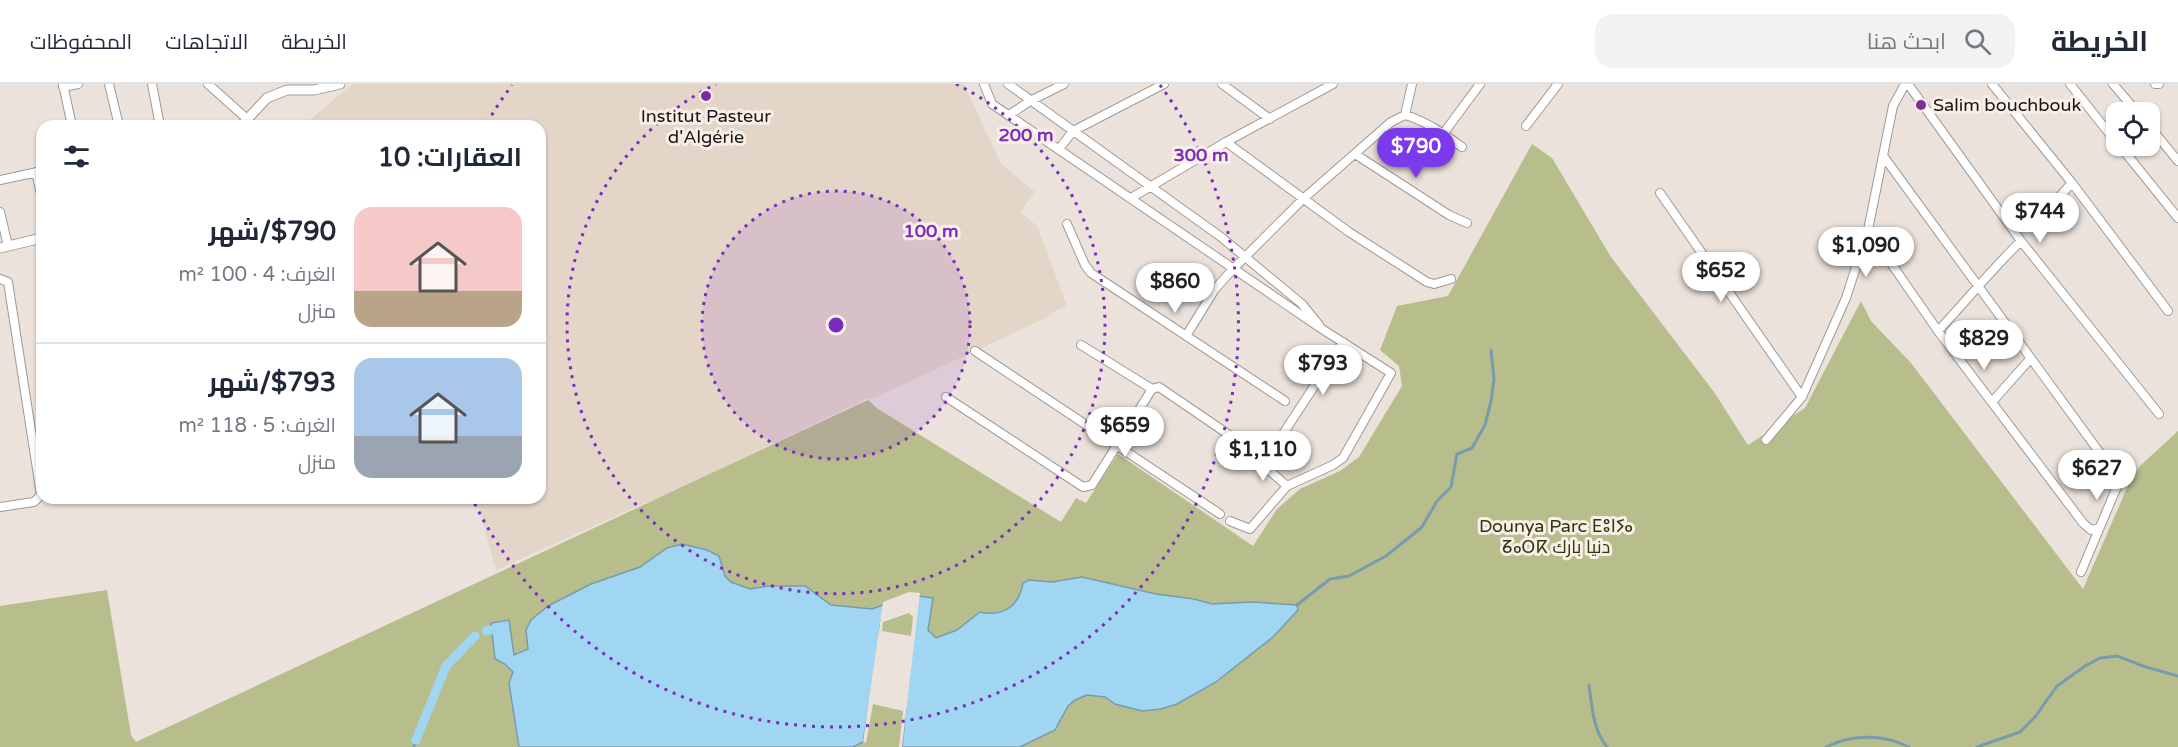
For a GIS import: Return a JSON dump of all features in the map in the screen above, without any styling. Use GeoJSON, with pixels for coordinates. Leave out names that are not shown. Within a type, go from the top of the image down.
{"type":"FeatureCollection","features":[{"type":"Feature","properties":{"kind":"street"},"geometry":{"type":"LineString","coordinates":[[71,120],[63,86],[78,84]]}},
{"type":"Feature","properties":{"kind":"street"},"geometry":{"type":"LineString","coordinates":[[109,84],[118,120]]}},
{"type":"Feature","properties":{"kind":"street"},"geometry":{"type":"LineString","coordinates":[[152,84],[159,120]]}},
{"type":"Feature","properties":{"kind":"street"},"geometry":{"type":"LineString","coordinates":[[208,84],[242,120]]}},
{"type":"Feature","properties":{"kind":"street"},"geometry":{"type":"LineString","coordinates":[[246,120],[267,98],[284,87],[314,90],[340,84]]}},
{"type":"Feature","properties":{"kind":"street"},"geometry":{"type":"LineString","coordinates":[[984,84],[992,104],[1322,329],[1389,371],[1391,376],[1343,458],[1287,486],[1250,529],[1230,521]]}},
{"type":"Feature","properties":{"kind":"street"},"geometry":{"type":"LineString","coordinates":[[1008,84],[1221,237],[1302,304],[1322,329]]}},
{"type":"Feature","properties":{"kind":"street"},"geometry":{"type":"LineString","coordinates":[[1009,115],[1030,101],[1064,84]]}},
{"type":"Feature","properties":{"kind":"street"},"geometry":{"type":"LineString","coordinates":[[1059,149],[1073,131],[1164,84]]}},
{"type":"Feature","properties":{"kind":"street"},"geometry":{"type":"LineString","coordinates":[[1222,84],[1270,119]]}},
{"type":"Feature","properties":{"kind":"street"},"geometry":{"type":"LineString","coordinates":[[1131,198],[1226,142],[1334,84]]}},
{"type":"Feature","properties":{"kind":"street"},"geometry":{"type":"LineString","coordinates":[[1405,115],[1412,84]]}},
{"type":"Feature","properties":{"kind":"street"},"geometry":{"type":"LineString","coordinates":[[1443,134],[1480,84]]}},
{"type":"Feature","properties":{"kind":"street"},"geometry":{"type":"LineString","coordinates":[[1526,126],[1558,84]]}},
{"type":"Feature","properties":{"kind":"street"},"geometry":{"type":"LineString","coordinates":[[1766,440],[1802,397],[1846,298],[1868,230],[1893,106],[1907,84],[2021,240],[2159,414]]}},
{"type":"Feature","properties":{"kind":"street"},"geometry":{"type":"LineString","coordinates":[[1992,84],[2072,183],[2168,311]]}},
{"type":"Feature","properties":{"kind":"street"},"geometry":{"type":"LineString","coordinates":[[2070,84],[2106,129]]}},
{"type":"Feature","properties":{"kind":"street"},"geometry":{"type":"LineString","coordinates":[[2113,84],[2128,102]]}},
{"type":"Feature","properties":{"kind":"street"},"geometry":{"type":"LineString","coordinates":[[1405,115],[1443,134],[1462,147]]}},
{"type":"Feature","properties":{"kind":"street"},"geometry":{"type":"LineString","coordinates":[[1186,336],[1215,289],[1233,269],[1303,199],[1391,122],[1405,115]]}},
{"type":"Feature","properties":{"kind":"street"},"geometry":{"type":"LineString","coordinates":[[2160,139],[2178,161]]}},
{"type":"Feature","properties":{"kind":"street"},"geometry":{"type":"LineString","coordinates":[[1226,142],[1349,232],[1427,282],[1434,284],[1451,279]]}},
{"type":"Feature","properties":{"kind":"street"},"geometry":{"type":"LineString","coordinates":[[1355,154],[1449,215],[1467,223]]}},
{"type":"Feature","properties":{"kind":"street"},"geometry":{"type":"LineString","coordinates":[[2128,156],[2178,218]]}},
{"type":"Feature","properties":{"kind":"street"},"geometry":{"type":"LineString","coordinates":[[1884,157],[2116,475],[2118,481],[2116,489],[2081,572]]}},
{"type":"Feature","properties":{"kind":"street"},"geometry":{"type":"LineString","coordinates":[[0,180],[36,172]]}},
{"type":"Feature","properties":{"kind":"street"},"geometry":{"type":"LineString","coordinates":[[2044,213],[2072,183]]}},
{"type":"Feature","properties":{"kind":"street"},"geometry":{"type":"LineString","coordinates":[[1660,194],[1802,397]]}},
{"type":"Feature","properties":{"kind":"street"},"geometry":{"type":"LineString","coordinates":[[0,212],[4,247],[36,239]]}},
{"type":"Feature","properties":{"kind":"street"},"geometry":{"type":"LineString","coordinates":[[1067,224],[1085,265],[1091,273],[1285,401]]}},
{"type":"Feature","properties":{"kind":"street"},"geometry":{"type":"LineString","coordinates":[[1868,230],[1938,331],[2083,523],[2091,530],[2099,528]]}},
{"type":"Feature","properties":{"kind":"street"},"geometry":{"type":"LineString","coordinates":[[1938,331],[2021,240]]}},
{"type":"Feature","properties":{"kind":"street"},"geometry":{"type":"LineString","coordinates":[[0,279],[8,282],[36,463]]}},
{"type":"Feature","properties":{"kind":"street"},"geometry":{"type":"LineString","coordinates":[[1266,460],[1343,342]]}},
{"type":"Feature","properties":{"kind":"street"},"geometry":{"type":"LineString","coordinates":[[1081,345],[1152,389]]}},
{"type":"Feature","properties":{"kind":"street"},"geometry":{"type":"LineString","coordinates":[[975,351],[1220,514]]}},
{"type":"Feature","properties":{"kind":"street"},"geometry":{"type":"LineString","coordinates":[[1992,402],[2031,358]]}},
{"type":"Feature","properties":{"kind":"street"},"geometry":{"type":"LineString","coordinates":[[946,397],[1083,487],[1092,485],[1152,389],[1159,387],[1266,460],[1270,471],[1287,486]]}},
{"type":"Feature","properties":{"kind":"street"},"geometry":{"type":"LineString","coordinates":[[0,507],[36,500]]}},
{"type":"Feature","properties":{"kind":"shaded area","name":"Institut Pasteur d'Algérie"},"geometry":{"type":"Polygon","coordinates":[[[352,84],[964,84],[1001,164],[1035,192],[1020,212],[1037,226],[1067,306],[1051,313],[1046,318],[872,399],[868,398],[656,500],[496,570],[478,504],[546,504],[546,120],[310,120],[352,84]]]}},
{"type":"Feature","properties":{"kind":"green space","name":"Dounya Parc ⴹⵓⵏⵢⴰ ⵒⴰⵔⴽ دنيا بارك"},"geometry":{"type":"Polygon","coordinates":[[[1532,144],[1552,158],[1611,257],[1714,392],[1748,445],[1805,408],[1861,301],[1871,321],[1911,363],[2083,589],[2130,481],[2141,465],[2178,431],[2178,747],[0,747],[0,606],[107,590],[131,735],[136,742],[868,400],[878,409],[1061,522],[1076,498],[1086,503],[1118,454],[1253,546],[1277,509],[1300,489],[1340,471],[1359,457],[1402,386],[1399,366],[1380,350],[1397,306],[1448,296],[1532,144]]]}},
{"type":"Feature","properties":{"kind":"water"},"geometry":{"type":"Polygon","coordinates":[[[682,544],[707,550],[719,556],[725,576],[731,582],[750,589],[769,586],[805,586],[831,605],[872,609],[910,595],[933,598],[928,630],[936,638],[957,630],[980,612],[996,613],[1009,608],[1018,598],[1023,583],[1029,580],[1052,582],[1082,577],[1212,604],[1252,602],[1297,605],[1298,610],[1273,637],[1216,682],[1177,704],[1142,711],[1115,704],[1105,697],[1087,695],[1068,706],[1055,730],[1020,747],[902,747],[906,708],[870,701],[863,742],[853,747],[519,747],[509,683],[513,672],[505,664],[495,659],[491,623],[509,620],[514,655],[528,649],[526,630],[531,620],[548,606],[591,584],[640,567],[667,548],[682,544]],[[911,611],[881,620],[879,633],[913,639],[916,616],[911,611]]]}},
{"type":"Feature","properties":{"kind":"pier"},"geometry":{"type":"Polygon","coordinates":[[[909,592],[920,593],[902,747],[899,747],[903,711],[873,704],[866,743],[863,742],[883,602],[909,592]],[[909,613],[883,622],[882,631],[911,636],[913,617],[909,613]]]}},
{"type":"Feature","properties":{"kind":"waterway"},"geometry":{"type":"LineString","coordinates":[[1297,605],[1330,579],[1349,576],[1386,556],[1422,527],[1437,501],[1451,487],[1457,454],[1472,448],[1485,425],[1494,379],[1491,350]]}},
{"type":"Feature","properties":{"kind":"waterway"},"geometry":{"type":"LineString","coordinates":[[486,631],[491,630]]}},
{"type":"Feature","properties":{"kind":"waterway"},"geometry":{"type":"LineString","coordinates":[[416,740],[446,666],[475,636]]}},
{"type":"Feature","properties":{"kind":"waterway"},"geometry":{"type":"LineString","coordinates":[[1977,747],[2020,732],[2035,717],[2057,686],[2100,658],[2117,656],[2178,676]]}},
{"type":"Feature","properties":{"kind":"waterway"},"geometry":{"type":"LineString","coordinates":[[1589,685],[1596,726],[1607,747]]}},
{"type":"Feature","properties":{"kind":"waterway"},"geometry":{"type":"LineString","coordinates":[[1826,747],[1846,740],[1867,737],[1889,740],[1909,747]]}},
{"type":"Feature","properties":{"kind":"waterway"},"geometry":{"type":"LineString","coordinates":[[414,747],[416,740]]}},
{"type":"Feature","properties":{"kind":"place","name":"Institut Pasteur d'Algérie"},"geometry":{"type":"Point","coordinates":[706,96]}},
{"type":"Feature","properties":{"kind":"place","name":"Salim bouchbouk"},"geometry":{"type":"Point","coordinates":[1921,105]}}]}
